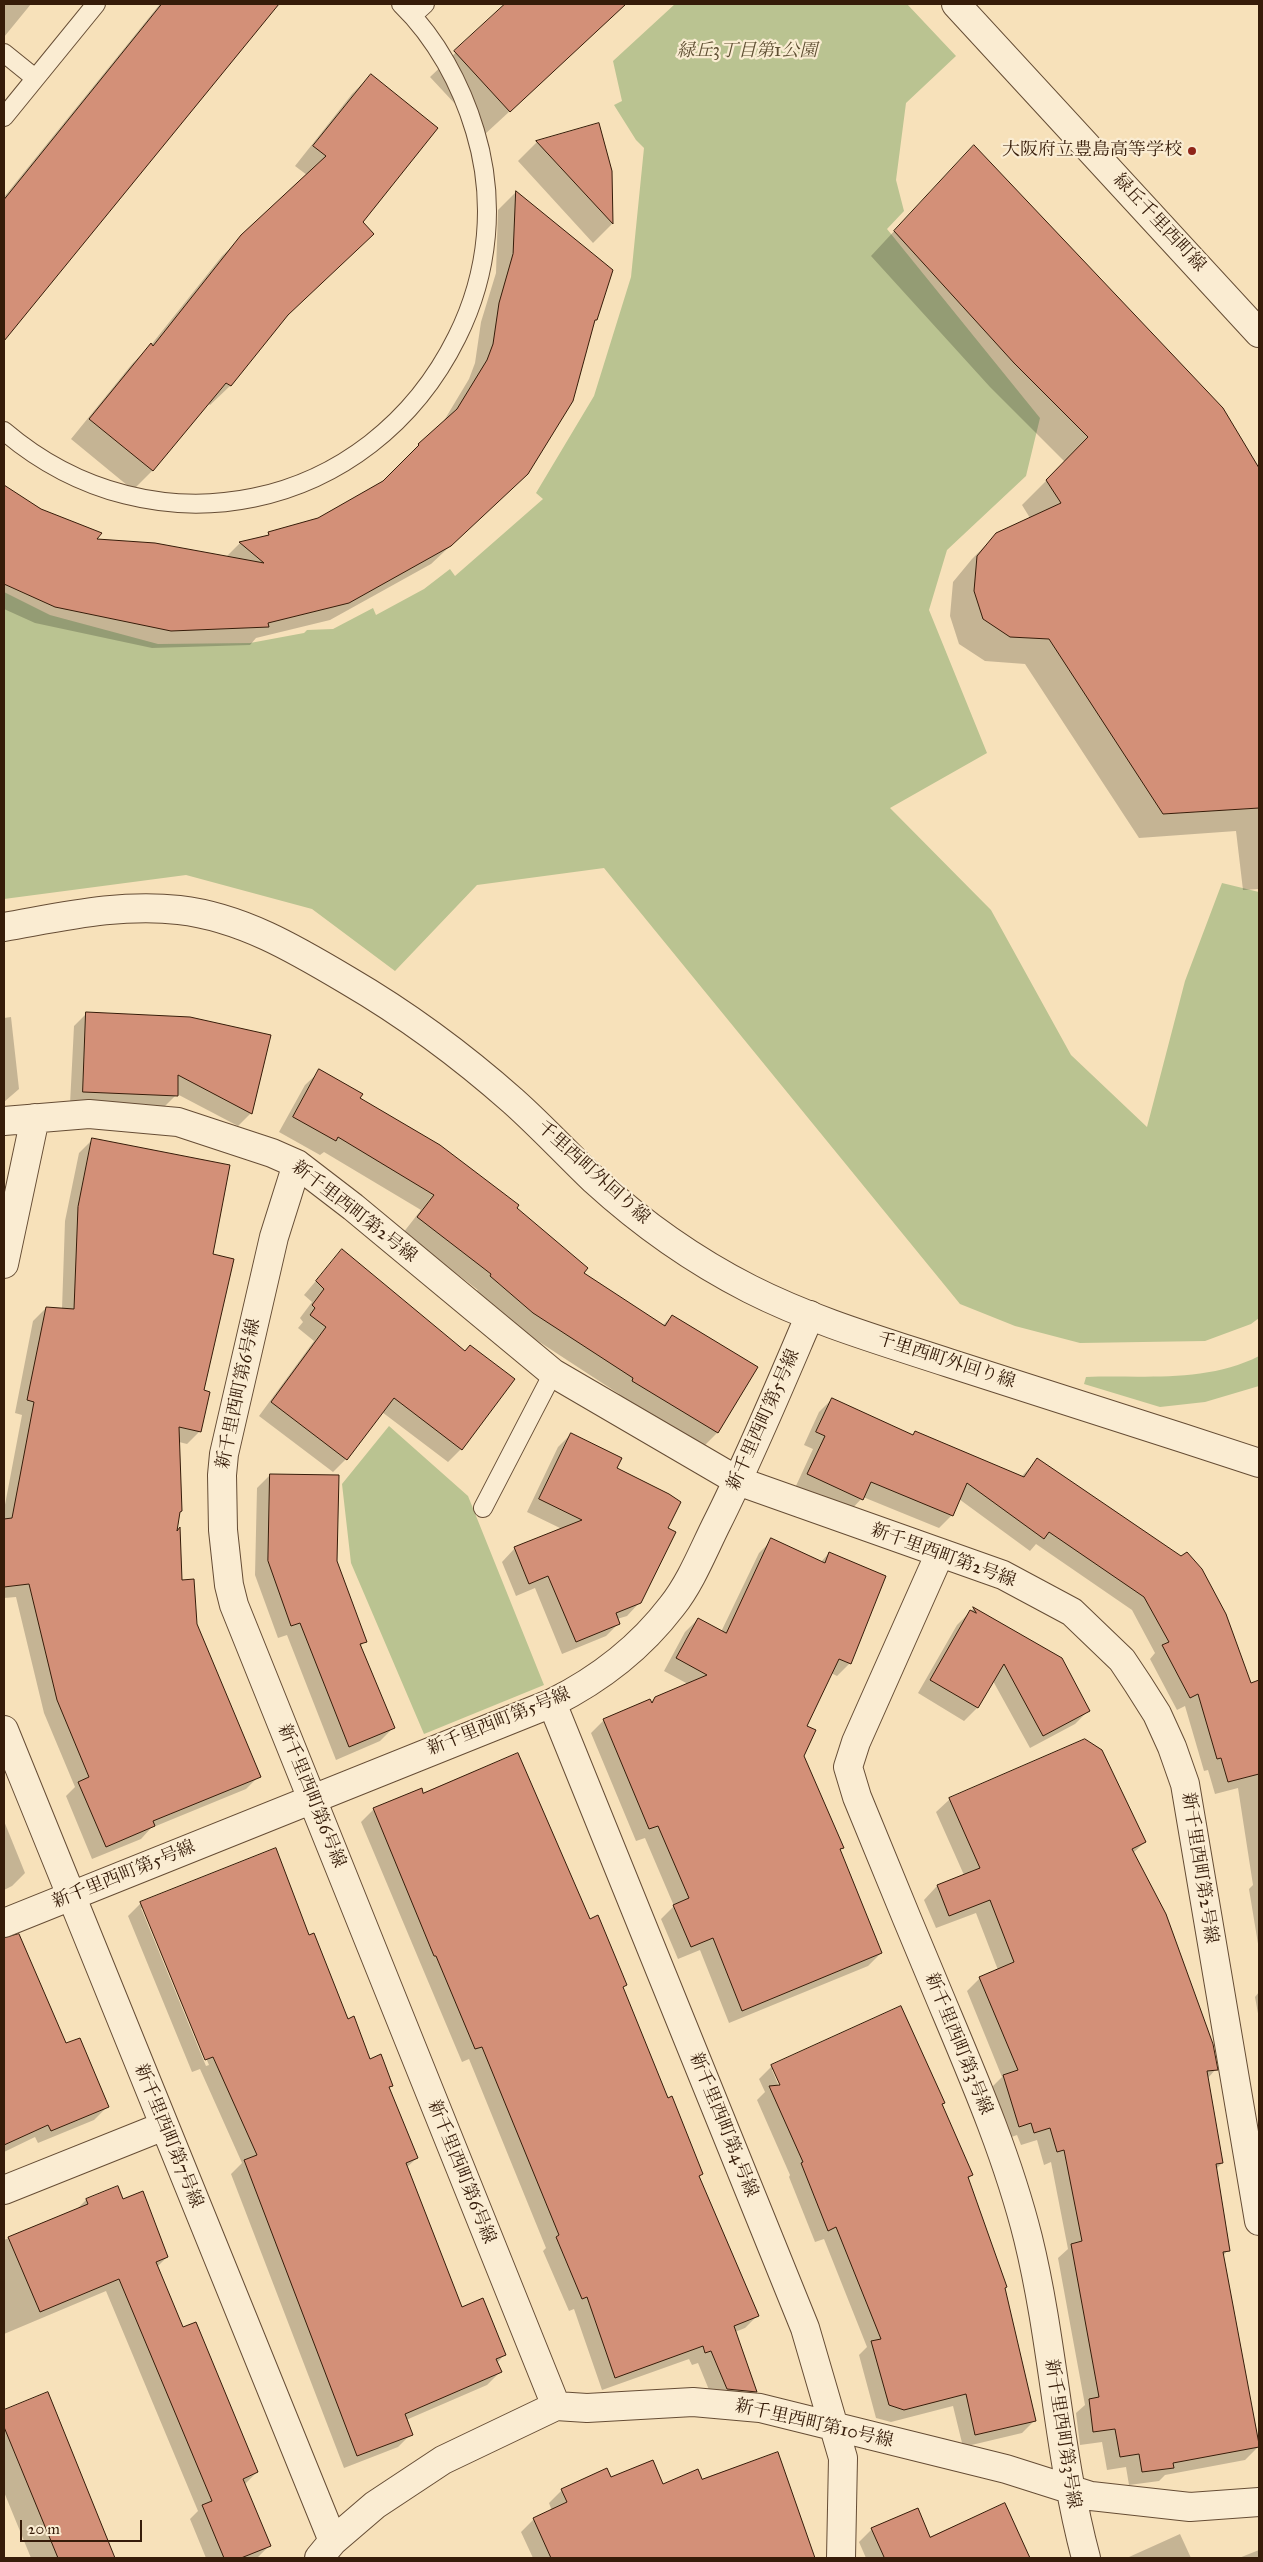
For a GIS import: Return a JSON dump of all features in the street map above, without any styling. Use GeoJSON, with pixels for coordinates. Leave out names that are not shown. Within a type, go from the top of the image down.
{"type":"FeatureCollection","features":[{"type":"Feature","properties":{"kind":"street","name":"緑丘千里西町線"},"geometry":{"type":"LineString","coordinates":[[956,4],[1259,333]]}},
{"type":"Feature","properties":{"kind":"street","name":"千里西町外回り線"},"geometry":{"type":"LineString","coordinates":[[4,927],[83,912],[143,908],[204,914],[264,934],[373,995],[429,1033],[522,1109],[610,1193],[667,1237],[751,1289],[810,1315],[1259,1462]]}},
{"type":"Feature","properties":{"kind":"street","name":"新千里西町第2号線"},"geometry":{"type":"LineString","coordinates":[[4,1121],[89,1114],[178,1122],[272,1152],[296,1164],[353,1207],[553,1373],[738,1481],[1003,1575],[1072,1612],[1122,1660],[1156,1714],[1172,1747],[1185,1784],[1259,2221]]}},
{"type":"Feature","properties":{"kind":"street"},"geometry":{"type":"LineString","coordinates":[[4,1264],[35,1118]]}},
{"type":"Feature","properties":{"kind":"street","name":"新千里西町第6号線"},"geometry":{"type":"LineString","coordinates":[[296,1164],[274,1237],[224,1454],[222,1500],[226,1566],[234,1605],[556,2406]]}},
{"type":"Feature","properties":{"kind":"street","name":"新千里西町第5号線"},"geometry":{"type":"LineString","coordinates":[[4,1923],[311,1798],[552,1703],[581,1688],[614,1664],[645,1636],[672,1606],[690,1577],[738,1481],[810,1315]]}},
{"type":"Feature","properties":{"kind":"street","name":"新千里西町第3号線"},"geometry":{"type":"LineString","coordinates":[[940,1553],[856,1742],[848,1767],[857,1797],[980,2093],[1009,2171],[1028,2239],[1061,2416],[1070,2490],[1086,2558]]}},
{"type":"Feature","properties":{"kind":"street","name":"新千里西町第4号線"},"geometry":{"type":"LineString","coordinates":[[552,1703],[806,2328],[843,2458],[841,2558]]}},
{"type":"Feature","properties":{"kind":"street","name":"新千里西町第7号線"},"geometry":{"type":"LineString","coordinates":[[4,1730],[164,2126],[326,2550]]}},
{"type":"Feature","properties":{"kind":"street"},"geometry":{"type":"LineString","coordinates":[[4,2190],[164,2126]]}},
{"type":"Feature","properties":{"kind":"street","name":"新千里西町第10号線"},"geometry":{"type":"LineString","coordinates":[[326,2550],[374,2505],[443,2460],[556,2406],[587,2408],[693,2402],[760,2408],[1006,2469],[1070,2490],[1113,2500],[1190,2507],[1259,2502]]}},
{"type":"Feature","properties":{"kind":"lane"},"geometry":{"type":"LineString","coordinates":[[4,117],[96,4]]}},
{"type":"Feature","properties":{"kind":"lane"},"geometry":{"type":"LineString","coordinates":[[4,431],[48,464],[90,485],[151,501],[200,503],[260,497],[316,477],[370,446],[410,409],[433,380],[466,320],[478,288],[488,216],[480,146],[470,114],[454,78],[413,8]]}},
{"type":"Feature","properties":{"kind":"lane"},"geometry":{"type":"LineString","coordinates":[[4,54],[35,78]]}},
{"type":"Feature","properties":{"kind":"lane"},"geometry":{"type":"LineString","coordinates":[[483,1508],[553,1373]]}},
{"type":"Feature","properties":{"kind":"green space","name":"緑丘3丁目第1公園"},"geometry":{"type":"Polygon","coordinates":[[[675,4],[907,4],[956,56],[906,103],[896,180],[904,211],[887,229],[1040,418],[1026,476],[947,550],[929,610],[987,753],[890,808],[991,910],[1071,1055],[1147,1127],[1185,981],[1222,883],[1259,892],[1259,1318],[1251,1324],[1205,1341],[1080,1343],[1015,1326],[960,1304],[604,868],[477,885],[395,971],[312,909],[186,875],[4,899],[4,592],[50,615],[158,644],[250,643],[304,633],[307,630],[333,629],[373,608],[376,615],[424,589],[450,569],[455,576],[543,499],[536,493],[594,396],[631,277],[644,148],[636,140],[614,105],[622,101],[613,61],[675,4]]]}},
{"type":"Feature","properties":{"kind":"green space"},"geometry":{"type":"Polygon","coordinates":[[[1259,1356],[1259,1386],[1205,1402],[1160,1407],[1084,1384],[1086,1377],[1152,1377],[1196,1374],[1239,1365],[1259,1356]]]}},
{"type":"Feature","properties":{"kind":"green space"},"geometry":{"type":"Polygon","coordinates":[[[389,1426],[468,1496],[544,1685],[424,1734],[351,1563],[342,1484],[389,1426]]]}},
{"type":"Feature","properties":{"kind":"building"},"geometry":{"type":"Polygon","coordinates":[[[162,4],[279,4],[4,341],[4,200],[162,4]]]}},
{"type":"Feature","properties":{"kind":"building"},"geometry":{"type":"Polygon","coordinates":[[[505,4],[626,4],[510,112],[454,51],[505,4]]]}},
{"type":"Feature","properties":{"kind":"building"},"geometry":{"type":"Polygon","coordinates":[[[371,74],[438,128],[363,222],[374,234],[288,315],[231,386],[226,383],[153,471],[89,419],[151,343],[153,346],[241,235],[326,156],[313,146],[371,74]]]}},
{"type":"Feature","properties":{"kind":"building"},"geometry":{"type":"Polygon","coordinates":[[[599,123],[612,171],[613,224],[536,141],[599,123]]]}},
{"type":"Feature","properties":{"kind":"building"},"geometry":{"type":"Polygon","coordinates":[[[974,145],[1223,408],[1259,468],[1259,808],[1163,814],[1049,639],[1010,637],[983,619],[974,591],[977,556],[996,533],[1061,503],[1046,480],[1088,437],[1014,363],[894,231],[974,145]]]}},
{"type":"Feature","properties":{"kind":"building"},"geometry":{"type":"Polygon","coordinates":[[[516,191],[613,270],[597,320],[595,320],[573,401],[528,474],[451,546],[349,603],[268,623],[269,627],[171,631],[55,607],[4,584],[4,485],[41,509],[102,533],[97,539],[155,543],[264,563],[239,542],[269,535],[268,532],[318,518],[383,481],[418,444],[457,409],[487,360],[493,344],[499,303],[513,254],[516,191]]]}},
{"type":"Feature","properties":{"kind":"building"},"geometry":{"type":"Polygon","coordinates":[[[86,1012],[190,1017],[271,1035],[252,1114],[178,1075],[178,1096],[83,1092],[86,1012]]]}},
{"type":"Feature","properties":{"kind":"building"},"geometry":{"type":"Polygon","coordinates":[[[319,1069],[363,1094],[360,1098],[440,1145],[519,1205],[517,1208],[588,1268],[584,1273],[665,1326],[672,1315],[758,1367],[718,1433],[632,1381],[633,1378],[533,1313],[490,1276],[491,1274],[417,1217],[434,1195],[338,1137],[336,1141],[293,1117],[319,1069]]]}},
{"type":"Feature","properties":{"kind":"building"},"geometry":{"type":"Polygon","coordinates":[[[92,1138],[230,1165],[213,1254],[234,1259],[204,1390],[210,1392],[201,1432],[179,1427],[182,1511],[180,1512],[177,1531],[180,1527],[182,1580],[194,1579],[197,1624],[261,1777],[153,1821],[155,1826],[106,1847],[78,1782],[89,1777],[57,1700],[29,1584],[4,1587],[4,1519],[12,1518],[34,1402],[27,1400],[46,1307],[74,1309],[78,1207],[92,1138]]]}},
{"type":"Feature","properties":{"kind":"building"},"geometry":{"type":"Polygon","coordinates":[[[342,1249],[465,1351],[470,1345],[515,1379],[462,1450],[394,1398],[347,1460],[271,1402],[326,1327],[310,1315],[315,1308],[312,1305],[324,1289],[316,1281],[342,1249]]]}},
{"type":"Feature","properties":{"kind":"building"},"geometry":{"type":"Polygon","coordinates":[[[832,1398],[913,1435],[915,1431],[1024,1477],[1037,1458],[1181,1556],[1187,1552],[1202,1569],[1226,1614],[1251,1683],[1259,1680],[1259,1774],[1228,1782],[1221,1758],[1217,1759],[1198,1694],[1190,1698],[1162,1645],[1169,1642],[1144,1597],[1049,1532],[1044,1539],[967,1483],[953,1516],[871,1482],[863,1500],[807,1474],[825,1436],[816,1432],[832,1398]]]}},
{"type":"Feature","properties":{"kind":"building"},"geometry":{"type":"Polygon","coordinates":[[[571,1433],[622,1458],[617,1468],[681,1502],[668,1528],[676,1532],[641,1603],[616,1613],[620,1624],[576,1642],[548,1576],[529,1584],[514,1547],[582,1520],[539,1499],[571,1433]]]}},
{"type":"Feature","properties":{"kind":"building"},"geometry":{"type":"Polygon","coordinates":[[[270,1474],[339,1475],[337,1561],[367,1642],[360,1644],[395,1728],[349,1747],[300,1623],[291,1626],[268,1561],[270,1474]]]}},
{"type":"Feature","properties":{"kind":"building"},"geometry":{"type":"Polygon","coordinates":[[[771,1538],[825,1563],[829,1552],[886,1576],[851,1664],[839,1659],[807,1726],[816,1730],[804,1756],[844,1848],[840,1849],[882,1953],[742,2011],[713,1938],[691,1947],[673,1905],[689,1898],[658,1826],[649,1829],[603,1719],[650,1699],[652,1703],[655,1697],[707,1675],[676,1658],[698,1618],[726,1633],[771,1538]]]}},
{"type":"Feature","properties":{"kind":"building"},"geometry":{"type":"Polygon","coordinates":[[[973,1607],[1062,1658],[1090,1711],[1043,1736],[1004,1664],[978,1708],[930,1680],[970,1610],[976,1613],[973,1607]]]}},
{"type":"Feature","properties":{"kind":"building"},"geometry":{"type":"Polygon","coordinates":[[[1085,1739],[1102,1750],[1146,1842],[1132,1849],[1166,1914],[1213,2044],[1218,2070],[1207,2071],[1223,2163],[1216,2164],[1230,2251],[1223,2252],[1259,2444],[1259,2447],[1173,2463],[1174,2468],[1142,2472],[1139,2454],[1120,2457],[1115,2429],[1093,2432],[1089,2399],[1099,2397],[1071,2244],[1082,2241],[1064,2150],[1057,2152],[1050,2128],[1034,2133],[1031,2123],[1019,2127],[1003,2075],[1018,2070],[979,1977],[1014,1962],[990,1900],[949,1916],[937,1885],[980,1868],[949,1798],[1085,1739]]]}},
{"type":"Feature","properties":{"kind":"building"},"geometry":{"type":"Polygon","coordinates":[[[518,1753],[590,1919],[598,1915],[627,1985],[623,1987],[668,2098],[672,2096],[703,2174],[699,2176],[759,2316],[734,2326],[757,2392],[727,2389],[711,2351],[705,2353],[703,2346],[615,2378],[587,2297],[582,2299],[556,2237],[559,2235],[482,2047],[475,2049],[436,1956],[434,1956],[373,1808],[422,1788],[423,1793],[518,1753]]]}},
{"type":"Feature","properties":{"kind":"building"},"geometry":{"type":"Polygon","coordinates":[[[276,1848],[309,1935],[314,1933],[348,2019],[354,2016],[370,2059],[381,2054],[393,2086],[389,2087],[418,2158],[406,2163],[462,2307],[483,2298],[506,2355],[496,2359],[502,2372],[405,2414],[413,2435],[357,2456],[244,2160],[257,2155],[213,2057],[205,2060],[140,1902],[276,1848]]]}},
{"type":"Feature","properties":{"kind":"building"},"geometry":{"type":"Polygon","coordinates":[[[19,1934],[66,2043],[80,2038],[109,2107],[51,2131],[48,2125],[4,2145],[4,1938],[19,1934]]]}},
{"type":"Feature","properties":{"kind":"building"},"geometry":{"type":"Polygon","coordinates":[[[901,2006],[945,2103],[942,2104],[973,2175],[968,2177],[1007,2287],[1005,2288],[1036,2421],[975,2435],[966,2394],[904,2410],[889,2405],[871,2341],[881,2339],[836,2227],[828,2231],[801,2163],[803,2162],[769,2086],[780,2085],[771,2065],[901,2006]]]}},
{"type":"Feature","properties":{"kind":"building"},"geometry":{"type":"Polygon","coordinates":[[[118,2186],[123,2199],[143,2191],[168,2257],[156,2262],[183,2327],[196,2322],[258,2472],[243,2479],[271,2546],[241,2558],[224,2558],[202,2505],[212,2501],[119,2279],[40,2312],[8,2237],[88,2204],[86,2199],[118,2186]]]}},
{"type":"Feature","properties":{"kind":"building"},"geometry":{"type":"Polygon","coordinates":[[[48,2392],[115,2558],[58,2558],[4,2427],[4,2410],[48,2392]]]}},
{"type":"Feature","properties":{"kind":"building"},"geometry":{"type":"Polygon","coordinates":[[[778,2452],[815,2558],[551,2558],[533,2518],[567,2502],[561,2489],[607,2468],[611,2477],[653,2460],[663,2484],[698,2469],[702,2479],[778,2452]]]}},
{"type":"Feature","properties":{"kind":"building"},"geometry":{"type":"Polygon","coordinates":[[[1005,2503],[1030,2558],[883,2558],[871,2528],[918,2508],[930,2537],[1005,2503]]]}},
{"type":"Feature","properties":{"kind":"place","name":"大阪府立豊島高等学校"},"geometry":{"type":"Point","coordinates":[1192,151]}}]}
